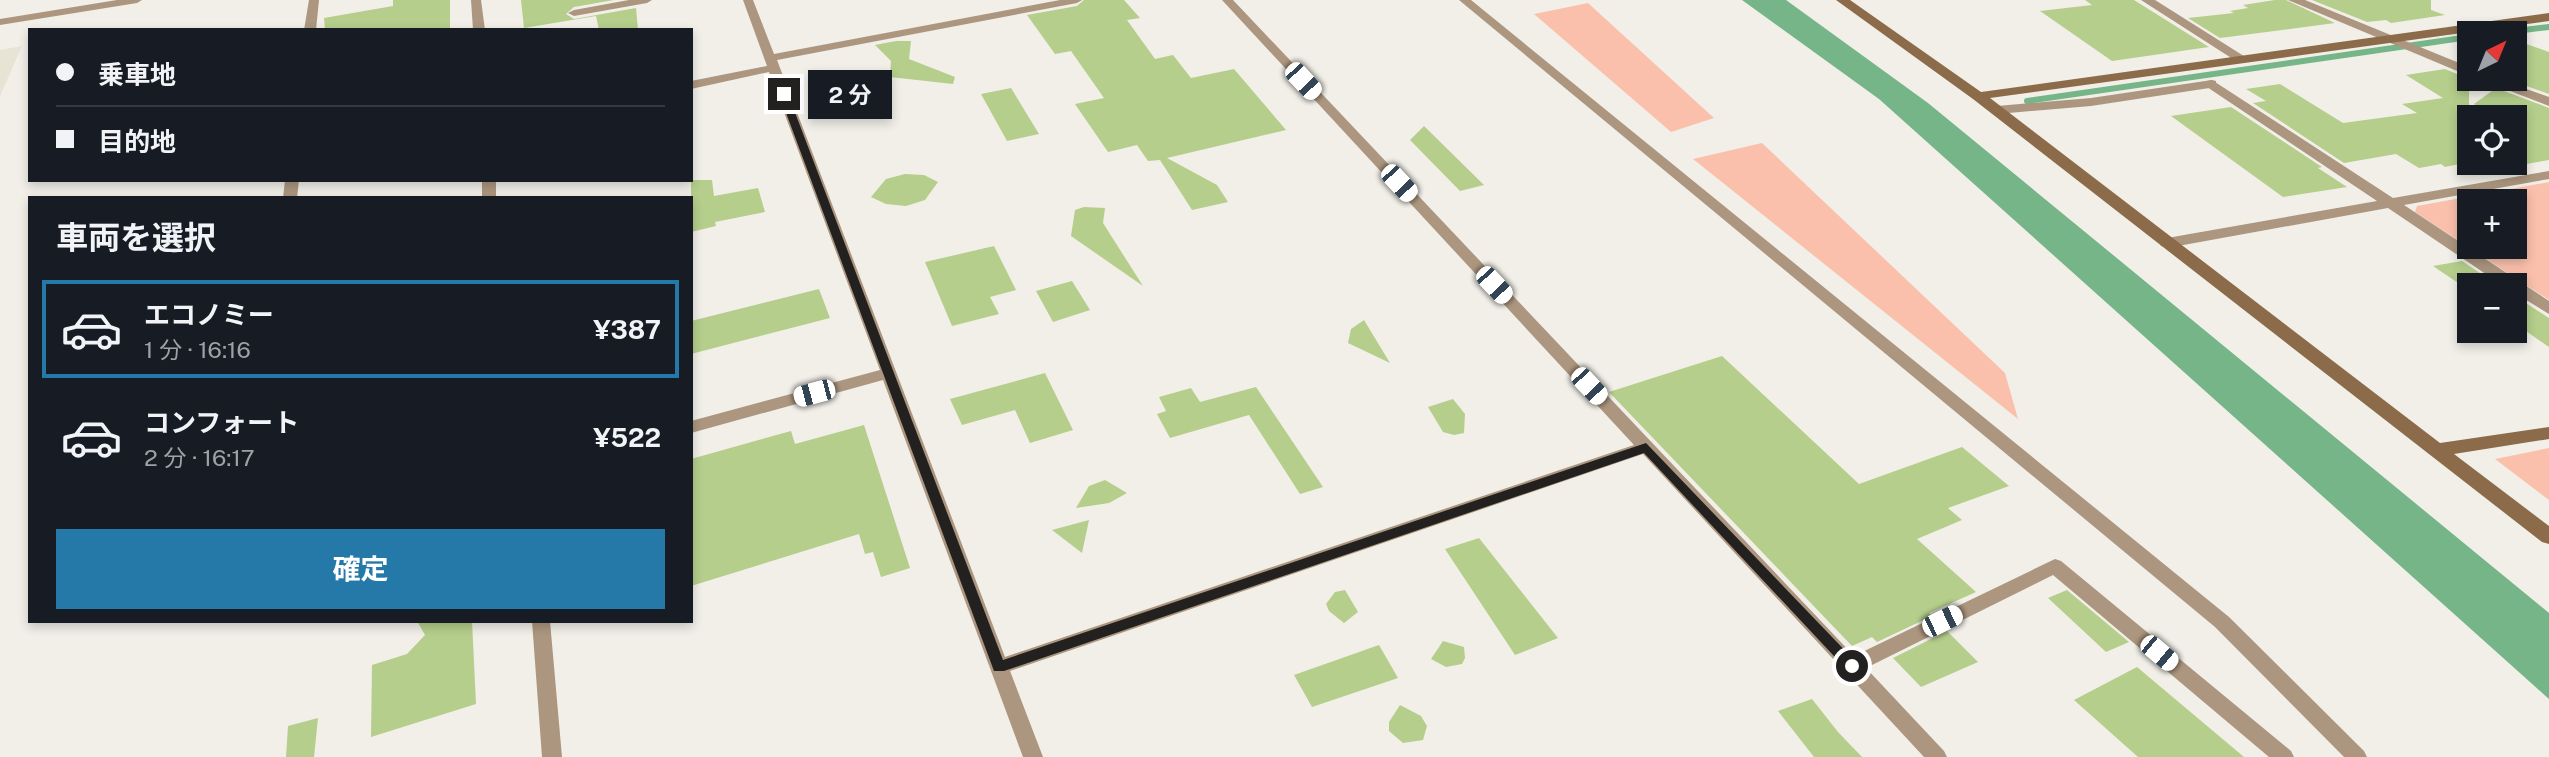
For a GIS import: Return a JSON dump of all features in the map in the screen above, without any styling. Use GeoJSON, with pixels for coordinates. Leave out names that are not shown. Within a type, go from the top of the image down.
{"type":"FeatureCollection","features":[{"type":"Feature","properties":{"kind":"street"},"geometry":{"type":"LineString","coordinates":[[1842,0],[1997,110],[2549,537]]}},
{"type":"Feature","properties":{"kind":"street"},"geometry":{"type":"LineString","coordinates":[[2147,0],[2241,58]]}},
{"type":"Feature","properties":{"kind":"street"},"geometry":{"type":"LineString","coordinates":[[2294,0],[2457,67]]}},
{"type":"Feature","properties":{"kind":"street"},"geometry":{"type":"LineString","coordinates":[[1978,96],[2381,38],[2549,17]]}},
{"type":"Feature","properties":{"kind":"street"},"geometry":{"type":"LineString","coordinates":[[2213,84],[2494,273]]}},
{"type":"Feature","properties":{"kind":"street"},"geometry":{"type":"LineString","coordinates":[[2519,91],[2549,102]]}},
{"type":"Feature","properties":{"kind":"street"},"geometry":{"type":"LineString","coordinates":[[2167,243],[2549,175]]}},
{"type":"Feature","properties":{"kind":"street"},"geometry":{"type":"LineString","coordinates":[[2527,295],[2549,309]]}},
{"type":"Feature","properties":{"kind":"street"},"geometry":{"type":"LineString","coordinates":[[2436,450],[2549,433]]}},
{"type":"Feature","properties":{"kind":"lane"},"geometry":{"type":"LineString","coordinates":[[0,22],[137,0]]}},
{"type":"Feature","properties":{"kind":"lane"},"geometry":{"type":"LineString","coordinates":[[310,28],[314,0]]}},
{"type":"Feature","properties":{"kind":"lane"},"geometry":{"type":"LineString","coordinates":[[476,0],[479,28]]}},
{"type":"Feature","properties":{"kind":"lane"},"geometry":{"type":"LineString","coordinates":[[574,13],[647,0]]}},
{"type":"Feature","properties":{"kind":"lane"},"geometry":{"type":"LineString","coordinates":[[748,0],[1033,757]]}},
{"type":"Feature","properties":{"kind":"lane"},"geometry":{"type":"LineString","coordinates":[[693,84],[772,63],[1077,0]]}},
{"type":"Feature","properties":{"kind":"lane"},"geometry":{"type":"LineString","coordinates":[[1227,0],[1937,757]]}},
{"type":"Feature","properties":{"kind":"lane"},"geometry":{"type":"LineString","coordinates":[[1464,0],[2222,622],[2352,756]]}},
{"type":"Feature","properties":{"kind":"lane"},"geometry":{"type":"LineString","coordinates":[[1997,110],[2091,102],[2213,84]]}},
{"type":"Feature","properties":{"kind":"lane"},"geometry":{"type":"LineString","coordinates":[[693,426],[888,373]]}},
{"type":"Feature","properties":{"kind":"lane"},"geometry":{"type":"LineString","coordinates":[[999,667],[1646,447]]}},
{"type":"Feature","properties":{"kind":"lane"},"geometry":{"type":"LineString","coordinates":[[1852,666],[2055,566],[2284,757]]}},
{"type":"Feature","properties":{"kind":"lane"},"geometry":{"type":"LineString","coordinates":[[541,623],[552,757]]}},
{"type":"Feature","properties":{"kind":"shaded area"},"geometry":{"type":"Polygon","coordinates":[[[1742,0],[1786,0],[1928,103],[2549,613],[2549,699],[1879,99],[1742,0]]]}},
{"type":"Feature","properties":{"kind":"shaded area"},"geometry":{"type":"Polygon","coordinates":[[[1588,3],[1714,118],[1671,132],[1534,14],[1588,3]]]}},
{"type":"Feature","properties":{"kind":"shaded area"},"geometry":{"type":"Polygon","coordinates":[[[22,46],[0,96],[0,50],[22,46]]]}},
{"type":"Feature","properties":{"kind":"shaded area"},"geometry":{"type":"Polygon","coordinates":[[[1762,143],[2005,373],[2018,419],[1693,159],[1762,143]]]}},
{"type":"Feature","properties":{"kind":"shaded area"},"geometry":{"type":"Polygon","coordinates":[[[2549,182],[2549,300],[2527,286],[2527,273],[2508,273],[2487,259],[2527,259],[2527,189],[2510,189],[2549,182]]]}},
{"type":"Feature","properties":{"kind":"shaded area"},"geometry":{"type":"Polygon","coordinates":[[[2457,199],[2457,240],[2415,212],[2417,206],[2457,199]]]}},
{"type":"Feature","properties":{"kind":"shaded area"},"geometry":{"type":"Polygon","coordinates":[[[2549,448],[2549,500],[2495,459],[2549,448]]]}},
{"type":"Feature","properties":{"kind":"building"},"geometry":{"type":"Polygon","coordinates":[[[393,0],[450,0],[450,28],[325,28],[324,18],[393,6],[393,0]]]}},
{"type":"Feature","properties":{"kind":"building"},"geometry":{"type":"Polygon","coordinates":[[[521,0],[614,0],[574,7],[566,14],[574,19],[636,8],[638,28],[599,28],[596,16],[524,28],[521,0]]]}},
{"type":"Feature","properties":{"kind":"building"},"geometry":{"type":"Polygon","coordinates":[[[1084,0],[1124,0],[1140,18],[1127,20],[1155,59],[1173,55],[1191,78],[1234,69],[1286,130],[1167,158],[1217,185],[1228,202],[1192,210],[1160,160],[1148,161],[1137,145],[1108,152],[1075,104],[1104,98],[1071,51],[1055,54],[1027,15],[1077,6],[1084,0]]]}},
{"type":"Feature","properties":{"kind":"building"},"geometry":{"type":"Polygon","coordinates":[[[2085,0],[2134,0],[2209,47],[2112,61],[2040,11],[2092,5],[2085,0]]]}},
{"type":"Feature","properties":{"kind":"building"},"geometry":{"type":"Polygon","coordinates":[[[2286,0],[2335,23],[2220,38],[2188,18],[2234,13],[2230,11],[2248,8],[2243,5],[2286,0]]]}},
{"type":"Feature","properties":{"kind":"building"},"geometry":{"type":"Polygon","coordinates":[[[2312,0],[2431,0],[2431,10],[2445,15],[2391,23],[2386,20],[2367,22],[2312,0]]]}},
{"type":"Feature","properties":{"kind":"building"},"geometry":{"type":"Polygon","coordinates":[[[911,41],[909,59],[955,77],[953,84],[890,77],[891,61],[875,45],[911,41]]]}},
{"type":"Feature","properties":{"kind":"building"},"geometry":{"type":"Polygon","coordinates":[[[2527,44],[2549,52],[2549,94],[2527,86],[2527,44]]]}},
{"type":"Feature","properties":{"kind":"building"},"geometry":{"type":"Polygon","coordinates":[[[2445,69],[2457,74],[2457,91],[2469,91],[2469,105],[2457,105],[2457,164],[2419,168],[2396,154],[2344,163],[2253,103],[2266,101],[2246,89],[2280,84],[2343,123],[2417,113],[2402,104],[2443,98],[2406,75],[2445,69]]]}},
{"type":"Feature","properties":{"kind":"building"},"geometry":{"type":"Polygon","coordinates":[[[1011,88],[1039,134],[1007,141],[981,94],[1011,88]]]}},
{"type":"Feature","properties":{"kind":"building"},"geometry":{"type":"Polygon","coordinates":[[[2492,91],[2504,91],[2549,108],[2549,160],[2527,164],[2527,105],[2474,104],[2492,91]]]}},
{"type":"Feature","properties":{"kind":"building"},"geometry":{"type":"Polygon","coordinates":[[[2231,107],[2322,167],[2318,168],[2347,187],[2283,197],[2171,116],[2231,107]]]}},
{"type":"Feature","properties":{"kind":"building"},"geometry":{"type":"Polygon","coordinates":[[[1424,126],[1484,185],[1460,191],[1410,140],[1424,126]]]}},
{"type":"Feature","properties":{"kind":"building"},"geometry":{"type":"Polygon","coordinates":[[[905,174],[924,175],[938,182],[925,200],[906,206],[886,204],[871,197],[886,179],[905,174]]]}},
{"type":"Feature","properties":{"kind":"building"},"geometry":{"type":"Polygon","coordinates":[[[693,180],[712,180],[714,196],[758,188],[765,212],[715,222],[716,226],[693,232],[693,180]]]}},
{"type":"Feature","properties":{"kind":"building"},"geometry":{"type":"Polygon","coordinates":[[[1084,207],[1105,208],[1103,223],[1143,286],[1071,236],[1075,210],[1084,207]]]}},
{"type":"Feature","properties":{"kind":"building"},"geometry":{"type":"Polygon","coordinates":[[[994,246],[1016,290],[990,297],[999,314],[952,326],[925,262],[994,246]]]}},
{"type":"Feature","properties":{"kind":"building"},"geometry":{"type":"Polygon","coordinates":[[[2462,261],[2480,273],[2457,273],[2457,282],[2433,266],[2462,261]]]}},
{"type":"Feature","properties":{"kind":"building"},"geometry":{"type":"Polygon","coordinates":[[[1072,281],[1090,310],[1053,322],[1036,291],[1072,281]]]}},
{"type":"Feature","properties":{"kind":"building"},"geometry":{"type":"Polygon","coordinates":[[[819,289],[830,318],[693,353],[693,320],[819,289]]]}},
{"type":"Feature","properties":{"kind":"building"},"geometry":{"type":"Polygon","coordinates":[[[2527,304],[2549,318],[2549,347],[2527,332],[2527,304]]]}},
{"type":"Feature","properties":{"kind":"building"},"geometry":{"type":"Polygon","coordinates":[[[1364,320],[1390,363],[1348,343],[1351,329],[1364,320]]]}},
{"type":"Feature","properties":{"kind":"building"},"geometry":{"type":"Polygon","coordinates":[[[1722,356],[1859,484],[1962,447],[2009,486],[1948,508],[1962,520],[1917,539],[1976,592],[1929,613],[1932,616],[1877,642],[1872,637],[1852,646],[1609,392],[1722,356]]]}},
{"type":"Feature","properties":{"kind":"building"},"geometry":{"type":"Polygon","coordinates":[[[1045,373],[1073,430],[1030,443],[1015,410],[962,425],[950,399],[1045,373]]]}},
{"type":"Feature","properties":{"kind":"building"},"geometry":{"type":"Polygon","coordinates":[[[1256,387],[1323,487],[1300,494],[1249,415],[1170,438],[1157,414],[1166,411],[1159,397],[1191,388],[1200,402],[1256,387]]]}},
{"type":"Feature","properties":{"kind":"building"},"geometry":{"type":"Polygon","coordinates":[[[1453,399],[1465,414],[1464,433],[1454,435],[1443,432],[1428,407],[1453,399]]]}},
{"type":"Feature","properties":{"kind":"building"},"geometry":{"type":"Polygon","coordinates":[[[864,425],[910,568],[881,577],[873,552],[865,554],[859,534],[693,585],[693,458],[791,431],[795,444],[864,425]]]}},
{"type":"Feature","properties":{"kind":"building"},"geometry":{"type":"Polygon","coordinates":[[[1105,480],[1127,493],[1109,503],[1076,508],[1089,486],[1105,480]]]}},
{"type":"Feature","properties":{"kind":"building"},"geometry":{"type":"Polygon","coordinates":[[[1089,520],[1082,553],[1052,530],[1089,520]]]}},
{"type":"Feature","properties":{"kind":"building"},"geometry":{"type":"Polygon","coordinates":[[[1479,538],[1558,638],[1515,655],[1445,549],[1479,538]]]}},
{"type":"Feature","properties":{"kind":"building"},"geometry":{"type":"Polygon","coordinates":[[[1345,590],[1358,612],[1344,623],[1329,611],[1326,604],[1335,592],[1345,590]]]}},
{"type":"Feature","properties":{"kind":"building"},"geometry":{"type":"Polygon","coordinates":[[[2067,590],[2129,642],[2106,652],[2048,598],[2067,590]]]}},
{"type":"Feature","properties":{"kind":"building"},"geometry":{"type":"Polygon","coordinates":[[[418,623],[472,623],[476,704],[371,737],[372,665],[407,654],[425,635],[418,623]]]}},
{"type":"Feature","properties":{"kind":"building"},"geometry":{"type":"Polygon","coordinates":[[[1947,631],[1978,662],[1921,687],[1893,658],[1947,631]]]}},
{"type":"Feature","properties":{"kind":"building"},"geometry":{"type":"Polygon","coordinates":[[[1443,641],[1464,647],[1465,658],[1462,664],[1446,667],[1431,659],[1443,641]]]}},
{"type":"Feature","properties":{"kind":"building"},"geometry":{"type":"Polygon","coordinates":[[[1379,645],[1398,678],[1312,707],[1294,675],[1379,645]]]}},
{"type":"Feature","properties":{"kind":"building"},"geometry":{"type":"Polygon","coordinates":[[[2137,667],[2244,757],[2138,757],[2074,700],[2137,667]]]}},
{"type":"Feature","properties":{"kind":"building"},"geometry":{"type":"Polygon","coordinates":[[[1812,699],[1862,757],[1814,757],[1778,711],[1812,699]]]}},
{"type":"Feature","properties":{"kind":"building"},"geometry":{"type":"Polygon","coordinates":[[[1400,705],[1421,716],[1427,726],[1423,740],[1403,743],[1389,731],[1389,722],[1400,705]]]}},
{"type":"Feature","properties":{"kind":"building"},"geometry":{"type":"Polygon","coordinates":[[[318,718],[314,757],[286,757],[288,726],[318,718]]]}},
{"type":"Feature","properties":{"kind":"waterway"},"geometry":{"type":"LineString","coordinates":[[2527,30],[2549,27]]}},
{"type":"Feature","properties":{"kind":"waterway"},"geometry":{"type":"LineString","coordinates":[[2027,101],[2457,39]]}},
{"type":"Feature","properties":{"kind":"route"},"geometry":{"type":"LineString","coordinates":[[784,94],[999,667],[1646,447],[1852,666]]}}]}
